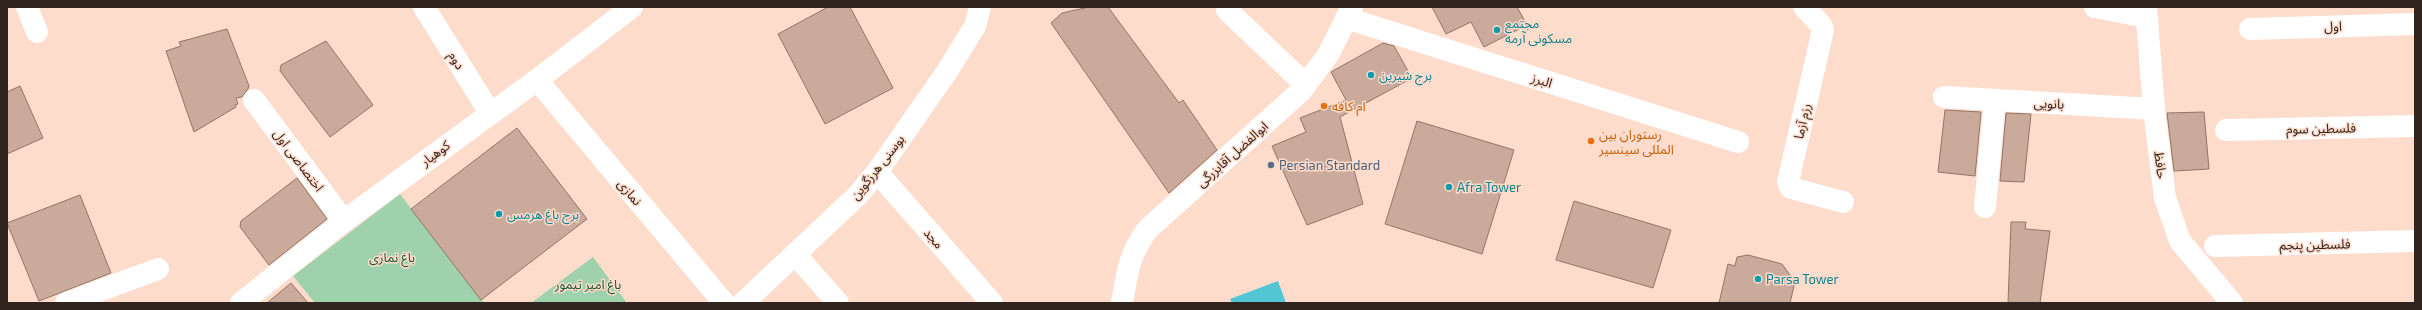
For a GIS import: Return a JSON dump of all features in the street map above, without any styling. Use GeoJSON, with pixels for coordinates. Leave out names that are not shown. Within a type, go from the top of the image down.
{"type":"FeatureCollection","features":[{"type":"Feature","properties":{"kind":"street"},"geometry":{"type":"LineString","coordinates":[[27,7],[37,32]]}},
{"type":"Feature","properties":{"kind":"street","name":"دوم"},"geometry":{"type":"LineString","coordinates":[[424,7],[490,113]]}},
{"type":"Feature","properties":{"kind":"street","name":"کوهیار"},"geometry":{"type":"LineString","coordinates":[[241,303],[344,221],[537,80],[632,7]]}},
{"type":"Feature","properties":{"kind":"street","name":"بوسنی هرزگوین"},"geometry":{"type":"LineString","coordinates":[[743,303],[858,195],[877,172],[948,70],[975,26],[980,7]]}},
{"type":"Feature","properties":{"kind":"street","name":"رزم آزما"},"geometry":{"type":"LineString","coordinates":[[1804,7],[1821,25],[1823,30],[1788,182],[1791,188],[1843,202]]}},
{"type":"Feature","properties":{"kind":"street"},"geometry":{"type":"LineString","coordinates":[[2095,7],[2146,12]]}},
{"type":"Feature","properties":{"kind":"street"},"geometry":{"type":"LineString","coordinates":[[1227,10],[1306,85]]}},
{"type":"Feature","properties":{"kind":"street","name":"ابوالفضل آقابزرگی"},"geometry":{"type":"LineString","coordinates":[[1122,303],[1131,256],[1148,229],[1306,85],[1328,55],[1349,12]]}},
{"type":"Feature","properties":{"kind":"street","name":"البرز"},"geometry":{"type":"LineString","coordinates":[[1349,12],[1738,142]]}},
{"type":"Feature","properties":{"kind":"street","name":"حافظ"},"geometry":{"type":"LineString","coordinates":[[2146,12],[2154,109],[2165,198],[2180,241],[2232,303]]}},
{"type":"Feature","properties":{"kind":"street","name":"اول"},"geometry":{"type":"LineString","coordinates":[[2250,29],[2415,24]]}},
{"type":"Feature","properties":{"kind":"street","name":"نمازی"},"geometry":{"type":"LineString","coordinates":[[537,80],[724,303]]}},
{"type":"Feature","properties":{"kind":"street","name":"بانویی"},"geometry":{"type":"LineString","coordinates":[[1944,97],[2154,109]]}},
{"type":"Feature","properties":{"kind":"street","name":"اختصاصی اول"},"geometry":{"type":"LineString","coordinates":[[254,100],[344,221]]}},
{"type":"Feature","properties":{"kind":"street"},"geometry":{"type":"LineString","coordinates":[[1985,207],[1995,100]]}},
{"type":"Feature","properties":{"kind":"street","name":"فلسطین سوم"},"geometry":{"type":"LineString","coordinates":[[2226,130],[2415,126]]}},
{"type":"Feature","properties":{"kind":"street","name":"مجد"},"geometry":{"type":"LineString","coordinates":[[877,172],[992,303]]}},
{"type":"Feature","properties":{"kind":"street","name":"فلسطین پنجم"},"geometry":{"type":"LineString","coordinates":[[2215,246],[2415,241]]}},
{"type":"Feature","properties":{"kind":"street"},"geometry":{"type":"LineString","coordinates":[[796,254],[838,303]]}},
{"type":"Feature","properties":{"kind":"street"},"geometry":{"type":"LineString","coordinates":[[66,303],[158,269]]}},
{"type":"Feature","properties":{"kind":"green space","name":"باغ نمازی"},"geometry":{"type":"Polygon","coordinates":[[[400,194],[484,303],[315,303],[293,276],[400,194]]]}},
{"type":"Feature","properties":{"kind":"green space","name":"باغ امیر تیمور"},"geometry":{"type":"Polygon","coordinates":[[[593,257],[627,303],[531,303],[593,257]]]}},
{"type":"Feature","properties":{"kind":"water"},"geometry":{"type":"Polygon","coordinates":[[[1278,281],[1286,303],[1232,303],[1230,299],[1278,281]]]}},
{"type":"Feature","properties":{"kind":"building"},"geometry":{"type":"Polygon","coordinates":[[[828,7],[850,7],[893,88],[825,124],[778,34],[828,7]]]}},
{"type":"Feature","properties":{"kind":"building"},"geometry":{"type":"Polygon","coordinates":[[[1089,7],[1108,7],[1179,103],[1183,100],[1217,150],[1169,193],[1051,23],[1062,13],[1089,7]]]}},
{"type":"Feature","properties":{"kind":"building","name":"مجتمع مسکونی آرمه"},"geometry":{"type":"Polygon","coordinates":[[[1432,7],[1517,7],[1527,25],[1484,47],[1471,22],[1446,34],[1432,7]]]}},
{"type":"Feature","properties":{"kind":"building"},"geometry":{"type":"Polygon","coordinates":[[[227,29],[249,86],[242,97],[236,98],[238,104],[235,105],[236,107],[194,132],[166,51],[181,46],[179,42],[227,29]]]}},
{"type":"Feature","properties":{"kind":"building"},"geometry":{"type":"Polygon","coordinates":[[[326,41],[373,105],[330,137],[280,71],[281,65],[326,41]]]}},
{"type":"Feature","properties":{"kind":"building"},"geometry":{"type":"Polygon","coordinates":[[[1383,43],[1394,46],[1412,78],[1340,117],[1363,204],[1307,225],[1272,146],[1306,132],[1300,118],[1346,100],[1331,72],[1383,43]]]}},
{"type":"Feature","properties":{"kind":"building"},"geometry":{"type":"Polygon","coordinates":[[[20,86],[43,138],[7,154],[7,92],[20,86]]]}},
{"type":"Feature","properties":{"kind":"building"},"geometry":{"type":"Polygon","coordinates":[[[1945,110],[1981,112],[1975,176],[1938,172],[1945,110]]]}},
{"type":"Feature","properties":{"kind":"building"},"geometry":{"type":"Polygon","coordinates":[[[2204,112],[2209,169],[2174,171],[2167,113],[2204,112]]]}},
{"type":"Feature","properties":{"kind":"building"},"geometry":{"type":"Polygon","coordinates":[[[2006,113],[2031,114],[2024,182],[2000,181],[2006,113]]]}},
{"type":"Feature","properties":{"kind":"building","name":"Afra Tower"},"geometry":{"type":"Polygon","coordinates":[[[1417,121],[1514,150],[1482,254],[1385,224],[1417,121]]]}},
{"type":"Feature","properties":{"kind":"building","name":"برج باغ هرمس"},"geometry":{"type":"Polygon","coordinates":[[[517,128],[587,219],[481,300],[411,209],[517,128]]]}},
{"type":"Feature","properties":{"kind":"building"},"geometry":{"type":"Polygon","coordinates":[[[297,178],[327,219],[269,265],[240,227],[241,221],[297,178]]]}},
{"type":"Feature","properties":{"kind":"building"},"geometry":{"type":"Polygon","coordinates":[[[80,195],[111,273],[39,301],[7,223],[80,195]]]}},
{"type":"Feature","properties":{"kind":"building"},"geometry":{"type":"Polygon","coordinates":[[[1574,201],[1671,230],[1653,288],[1556,260],[1574,201]]]}},
{"type":"Feature","properties":{"kind":"building"},"geometry":{"type":"Polygon","coordinates":[[[2011,222],[2026,222],[2025,229],[2050,231],[2040,303],[2008,303],[2011,222]]]}},
{"type":"Feature","properties":{"kind":"building","name":"Parsa Tower"},"geometry":{"type":"Polygon","coordinates":[[[1748,255],[1782,264],[1795,282],[1790,303],[1719,303],[1728,264],[1735,266],[1737,257],[1748,255]]]}},
{"type":"Feature","properties":{"kind":"building"},"geometry":{"type":"Polygon","coordinates":[[[291,283],[308,303],[267,303],[291,283]]]}},
{"type":"Feature","properties":{"kind":"place","name":"مجتمع مسکونی آرمه"},"geometry":{"type":"Point","coordinates":[1497,30]}},
{"type":"Feature","properties":{"kind":"place","name":"برج شیرین"},"geometry":{"type":"Point","coordinates":[1371,75]}},
{"type":"Feature","properties":{"kind":"place","name":"ام کافه"},"geometry":{"type":"Point","coordinates":[1324,106]}},
{"type":"Feature","properties":{"kind":"place","name":"رستوران بین المللی سینسیر"},"geometry":{"type":"Point","coordinates":[1591,141]}},
{"type":"Feature","properties":{"kind":"place","name":"Persian Standard"},"geometry":{"type":"Point","coordinates":[1271,165]}},
{"type":"Feature","properties":{"kind":"place","name":"Afra Tower"},"geometry":{"type":"Point","coordinates":[1449,187]}},
{"type":"Feature","properties":{"kind":"place","name":"برج باغ هرمس"},"geometry":{"type":"Point","coordinates":[499,214]}},
{"type":"Feature","properties":{"kind":"place","name":"Parsa Tower"},"geometry":{"type":"Point","coordinates":[1758,279]}}]}
